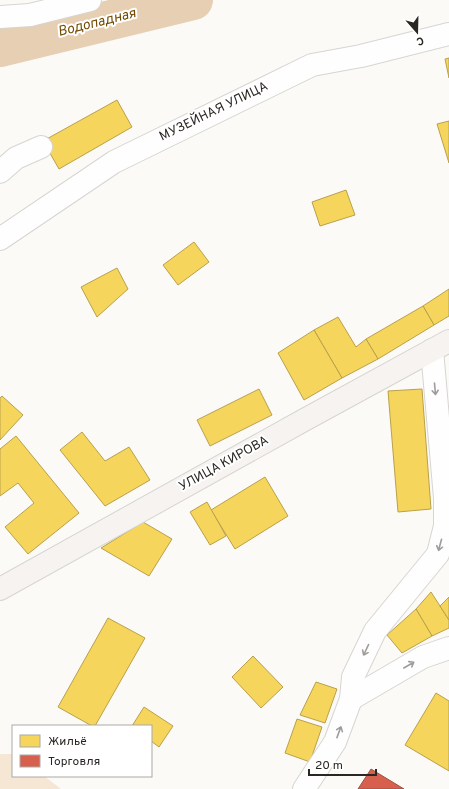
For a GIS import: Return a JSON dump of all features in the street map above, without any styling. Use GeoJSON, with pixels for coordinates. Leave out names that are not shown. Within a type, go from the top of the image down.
{"type":"FeatureCollection","features":[{"type":"Feature","properties":{"kind":"main road","name":"УЛИЦА КИРОВА"},"geometry":{"type":"LineString","coordinates":[[0,589],[440,345]]}},
{"type":"Feature","properties":{"kind":"street"},"geometry":{"type":"LineString","coordinates":[[0,17],[30,15],[90,0]]}},
{"type":"Feature","properties":{"kind":"street","name":"МУЗЕЙНАЯ УЛИЦА"},"geometry":{"type":"LineString","coordinates":[[0,239],[114,162],[312,65],[362,56],[449,34]]}},
{"type":"Feature","properties":{"kind":"street"},"geometry":{"type":"LineString","coordinates":[[0,172],[16,158],[41,147]]}},
{"type":"Feature","properties":{"kind":"street"},"geometry":{"type":"LineString","coordinates":[[304,789],[335,742],[351,699],[353,677],[375,630],[438,554],[445,526],[440,345]]}},
{"type":"Feature","properties":{"kind":"street"},"geometry":{"type":"LineString","coordinates":[[351,699],[423,657],[449,648]]}},
{"type":"Feature","properties":{"kind":"shaded area"},"geometry":{"type":"Polygon","coordinates":[[[0,754],[12,754],[12,777],[45,777],[61,789],[0,789],[0,754]]]}},
{"type":"Feature","properties":{"kind":"building: Жильё"},"geometry":{"type":"Polygon","coordinates":[[[449,58],[449,78],[445,59],[449,58]]]}},
{"type":"Feature","properties":{"kind":"building: Жильё"},"geometry":{"type":"Polygon","coordinates":[[[117,100],[132,127],[59,169],[43,141],[117,100]]]}},
{"type":"Feature","properties":{"kind":"building: Жильё"},"geometry":{"type":"Polygon","coordinates":[[[449,121],[449,163],[437,124],[449,121]]]}},
{"type":"Feature","properties":{"kind":"building: Жильё"},"geometry":{"type":"Polygon","coordinates":[[[346,190],[355,215],[320,226],[312,202],[346,190]]]}},
{"type":"Feature","properties":{"kind":"building: Жильё"},"geometry":{"type":"Polygon","coordinates":[[[194,242],[209,262],[178,285],[163,265],[194,242]]]}},
{"type":"Feature","properties":{"kind":"building: Жильё"},"geometry":{"type":"Polygon","coordinates":[[[117,268],[128,289],[97,317],[81,287],[117,268]]]}},
{"type":"Feature","properties":{"kind":"building: Жильё"},"geometry":{"type":"Polygon","coordinates":[[[449,289],[449,316],[434,325],[423,306],[449,289]]]}},
{"type":"Feature","properties":{"kind":"building: Жильё"},"geometry":{"type":"Polygon","coordinates":[[[423,306],[434,325],[378,359],[366,339],[423,306]]]}},
{"type":"Feature","properties":{"kind":"building: Жильё"},"geometry":{"type":"Polygon","coordinates":[[[338,317],[356,347],[366,339],[378,359],[342,378],[314,330],[338,317]]]}},
{"type":"Feature","properties":{"kind":"building: Жильё"},"geometry":{"type":"Polygon","coordinates":[[[314,330],[342,378],[304,400],[278,353],[314,330]]]}},
{"type":"Feature","properties":{"kind":"building: Жильё"},"geometry":{"type":"Polygon","coordinates":[[[259,389],[272,415],[210,446],[197,420],[259,389]]]}},
{"type":"Feature","properties":{"kind":"building: Жильё"},"geometry":{"type":"Polygon","coordinates":[[[422,389],[431,509],[398,512],[388,391],[422,389]]]}},
{"type":"Feature","properties":{"kind":"building: Жильё"},"geometry":{"type":"Polygon","coordinates":[[[2,396],[23,415],[0,440],[0,398],[2,396]]]}},
{"type":"Feature","properties":{"kind":"building: Жильё"},"geometry":{"type":"Polygon","coordinates":[[[82,432],[105,461],[129,447],[150,480],[105,506],[60,450],[82,432]]]}},
{"type":"Feature","properties":{"kind":"building: Жильё"},"geometry":{"type":"Polygon","coordinates":[[[16,436],[79,513],[28,554],[5,527],[34,503],[18,483],[0,496],[0,449],[16,436]]]}},
{"type":"Feature","properties":{"kind":"building: Жильё"},"geometry":{"type":"Polygon","coordinates":[[[265,477],[288,516],[235,549],[211,510],[265,477]]]}},
{"type":"Feature","properties":{"kind":"building: Жильё"},"geometry":{"type":"Polygon","coordinates":[[[207,502],[226,536],[210,545],[190,512],[207,502]]]}},
{"type":"Feature","properties":{"kind":"building: Жильё"},"geometry":{"type":"Polygon","coordinates":[[[143,522],[172,539],[149,576],[101,548],[143,522]]]}},
{"type":"Feature","properties":{"kind":"building: Жильё"},"geometry":{"type":"Polygon","coordinates":[[[431,592],[449,620],[449,628],[432,636],[416,609],[431,592]]]}},
{"type":"Feature","properties":{"kind":"building: Жильё"},"geometry":{"type":"Polygon","coordinates":[[[449,597],[449,620],[440,606],[449,597]]]}},
{"type":"Feature","properties":{"kind":"building: Жильё"},"geometry":{"type":"Polygon","coordinates":[[[416,609],[432,636],[402,653],[387,635],[416,609]]]}},
{"type":"Feature","properties":{"kind":"building: Жильё"},"geometry":{"type":"Polygon","coordinates":[[[108,618],[145,638],[96,725],[90,725],[58,707],[108,618]]]}},
{"type":"Feature","properties":{"kind":"building: Жильё"},"geometry":{"type":"Polygon","coordinates":[[[253,656],[283,687],[261,708],[232,677],[253,656]]]}},
{"type":"Feature","properties":{"kind":"building: Жильё"},"geometry":{"type":"Polygon","coordinates":[[[316,682],[337,689],[325,723],[300,715],[316,682]]]}},
{"type":"Feature","properties":{"kind":"building: Жильё"},"geometry":{"type":"Polygon","coordinates":[[[436,693],[449,701],[449,771],[405,745],[436,693]]]}},
{"type":"Feature","properties":{"kind":"building: Жильё"},"geometry":{"type":"Polygon","coordinates":[[[144,707],[173,726],[159,747],[152,742],[152,725],[133,725],[144,707]]]}},
{"type":"Feature","properties":{"kind":"building: Жильё"},"geometry":{"type":"Polygon","coordinates":[[[297,719],[322,727],[310,762],[285,753],[297,719]]]}},
{"type":"Feature","properties":{"kind":"building: Торговля"},"geometry":{"type":"Polygon","coordinates":[[[371,769],[404,789],[358,789],[371,769]]]}},
{"type":"Feature","properties":{"kind":"waterway","name":"Водопадная"},"geometry":{"type":"LineString","coordinates":[[0,47],[193,0]]}}]}
